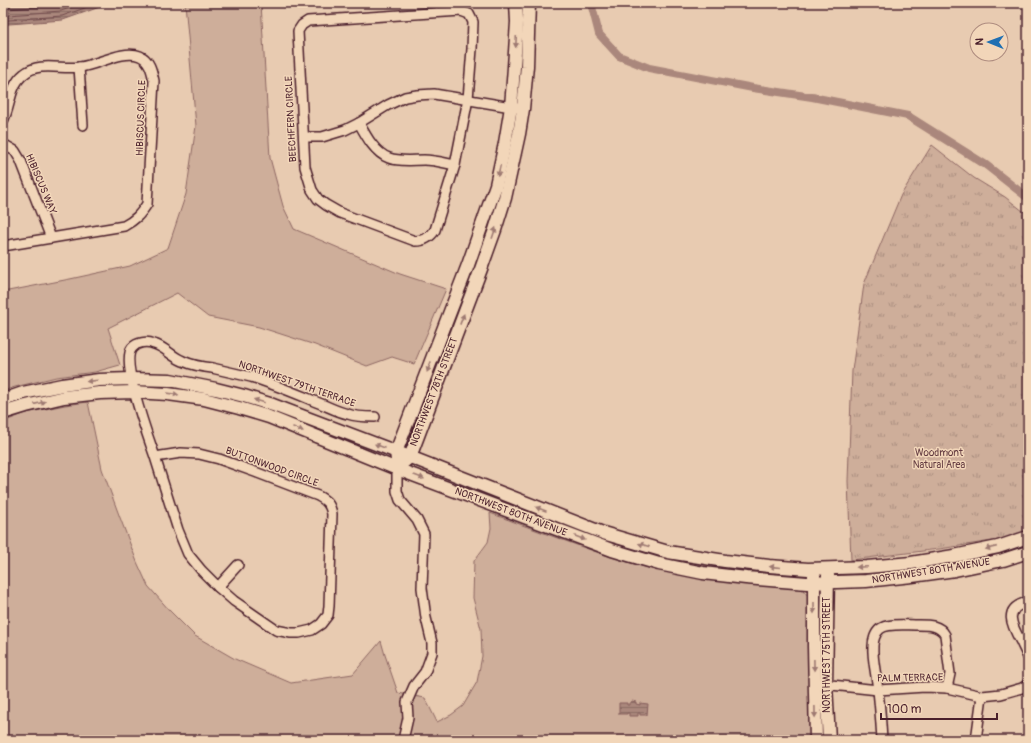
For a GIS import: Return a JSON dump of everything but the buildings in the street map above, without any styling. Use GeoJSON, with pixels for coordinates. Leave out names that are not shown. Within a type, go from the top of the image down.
{"type":"FeatureCollection","features":[{"type":"Feature","properties":{"kind":"street","name":"NORTHWEST 78TH STREET"},"geometry":{"type":"LineString","coordinates":[[397,469],[396,452],[468,265],[496,185],[505,143],[510,107],[517,22],[516,3]]}},
{"type":"Feature","properties":{"kind":"street","name":"NORTHWEST 78TH STREET"},"geometry":{"type":"LineString","coordinates":[[397,469],[410,457],[495,230],[505,198],[523,109],[527,66],[529,3]]}},
{"type":"Feature","properties":{"kind":"street","name":"BEECHFERN CIRCLE"},"geometry":{"type":"LineString","coordinates":[[461,11],[469,14],[473,22],[468,99],[455,165],[435,230],[426,239],[415,241],[340,213],[318,199],[312,190],[305,167],[304,137],[298,31],[302,25],[308,21],[461,11]]}},
{"type":"Feature","properties":{"kind":"street","name":"HIBISCUS CIRCLE"},"geometry":{"type":"LineString","coordinates":[[3,121],[16,81],[25,73],[36,68],[79,67],[93,65],[120,55],[130,54],[140,56],[147,62],[152,70],[154,81],[147,204],[142,213],[124,226],[3,246]]}},
{"type":"Feature","properties":{"kind":"street"},"geometry":{"type":"LineString","coordinates":[[79,67],[83,125]]}},
{"type":"Feature","properties":{"kind":"street"},"geometry":{"type":"LineString","coordinates":[[304,137],[322,137],[345,130],[359,123],[388,104],[417,94],[434,94],[523,109]]}},
{"type":"Feature","properties":{"kind":"street"},"geometry":{"type":"LineString","coordinates":[[359,123],[373,145],[388,158],[397,160],[434,161],[455,165]]}},
{"type":"Feature","properties":{"kind":"street","name":"HIBISCUS WAY"},"geometry":{"type":"LineString","coordinates":[[3,144],[15,152],[21,161],[51,238]]}},
{"type":"Feature","properties":{"kind":"street","name":"NORTHWEST 79TH TERRACE"},"geometry":{"type":"LineString","coordinates":[[131,379],[129,354],[132,348],[145,342],[161,347],[174,357],[192,365],[251,377],[348,414],[375,417]]}},
{"type":"Feature","properties":{"kind":"street","name":"BUTTONWOOD CIRCLE"},"geometry":{"type":"LineString","coordinates":[[131,379],[134,392],[178,530],[188,554],[202,571],[234,601],[276,630],[299,634],[312,630],[321,624],[328,615],[329,606],[332,514],[331,507],[326,500],[219,459],[199,454],[181,453],[155,457]]}},
{"type":"Feature","properties":{"kind":"street","name":"NORTHWEST 80TH AVENUE"},"geometry":{"type":"LineString","coordinates":[[3,400],[23,393],[62,385],[99,380],[170,380],[216,389],[273,405],[603,533],[668,552],[725,561],[814,569],[867,567],[911,563],[954,556],[998,547],[1028,537]]}},
{"type":"Feature","properties":{"kind":"street","name":"NORTHWEST 80TH AVENUE"},"geometry":{"type":"LineString","coordinates":[[3,413],[64,397],[100,393],[134,392],[168,394],[204,399],[269,417],[397,469],[612,550],[659,564],[703,573],[814,583],[866,581],[955,570],[1003,560],[1028,552]]}},
{"type":"Feature","properties":{"kind":"street"},"geometry":{"type":"LineString","coordinates":[[397,469],[397,491],[400,500],[417,520],[424,534],[422,588],[426,618],[432,642],[432,653],[425,672],[414,686],[407,702],[408,718],[403,740]]}},
{"type":"Feature","properties":{"kind":"street"},"geometry":{"type":"LineString","coordinates":[[218,587],[238,565]]}},
{"type":"Feature","properties":{"kind":"street","name":"NORTHWEST 75TH STREET"},"geometry":{"type":"LineString","coordinates":[[814,569],[820,684],[829,740]]}},
{"type":"Feature","properties":{"kind":"street","name":"NORTHWEST 75TH STREET"},"geometry":{"type":"LineString","coordinates":[[816,740],[828,569]]}},
{"type":"Feature","properties":{"kind":"street"},"geometry":{"type":"LineString","coordinates":[[1028,602],[1016,606],[1010,619],[1028,657]]}},
{"type":"Feature","properties":{"kind":"street"},"geometry":{"type":"LineString","coordinates":[[882,740],[873,646],[878,630],[882,627],[889,626],[929,625],[942,630],[945,635],[950,674],[947,688]]}},
{"type":"Feature","properties":{"kind":"street","name":"PALM TERRACE"},"geometry":{"type":"LineString","coordinates":[[820,684],[878,690],[925,687],[947,688],[982,696],[1001,694],[1022,688],[1028,684]]}},
{"type":"Feature","properties":{"kind":"street"},"geometry":{"type":"LineString","coordinates":[[976,740],[982,696]]}},
{"type":"Feature","properties":{"kind":"green space"},"geometry":{"type":"Polygon","coordinates":[[[185,3],[261,3],[270,158],[283,206],[294,229],[400,274],[446,289],[414,364],[392,357],[367,366],[315,345],[259,327],[208,317],[177,293],[108,328],[120,365],[95,372],[56,377],[3,391],[3,292],[130,266],[168,248],[186,194],[196,126],[185,3]]]}},
{"type":"Feature","properties":{"kind":"green space","name":"Woodmont Natural Area"},"geometry":{"type":"Polygon","coordinates":[[[932,145],[974,178],[1005,197],[1028,215],[1028,531],[999,540],[851,560],[848,481],[852,371],[864,284],[901,195],[932,145]]]}},
{"type":"Feature","properties":{"kind":"green space"},"geometry":{"type":"Polygon","coordinates":[[[88,402],[102,469],[137,562],[148,586],[195,636],[235,659],[291,683],[353,674],[381,641],[398,693],[425,698],[437,722],[451,715],[463,706],[477,682],[482,656],[481,629],[473,598],[474,561],[488,542],[491,528],[490,513],[600,553],[657,570],[678,575],[719,581],[802,589],[811,599],[811,740],[3,740],[3,422],[26,413],[88,402]]]}},
{"type":"Feature","properties":{"kind":"water"},"geometry":{"type":"Polygon","coordinates":[[[3,3],[111,3],[63,20],[3,25],[3,3]]]}},
{"type":"Feature","properties":{"kind":"water"},"geometry":{"type":"Polygon","coordinates":[[[632,701],[640,705],[640,703],[648,704],[647,715],[640,715],[640,713],[638,713],[638,716],[629,716],[629,713],[619,714],[619,703],[627,703],[627,705],[629,705],[632,701]]]}},
{"type":"Feature","properties":{"kind":"waterway"},"geometry":{"type":"LineString","coordinates":[[591,3],[599,34],[619,56],[649,68],[908,116],[986,165],[1028,198]]}}]}
